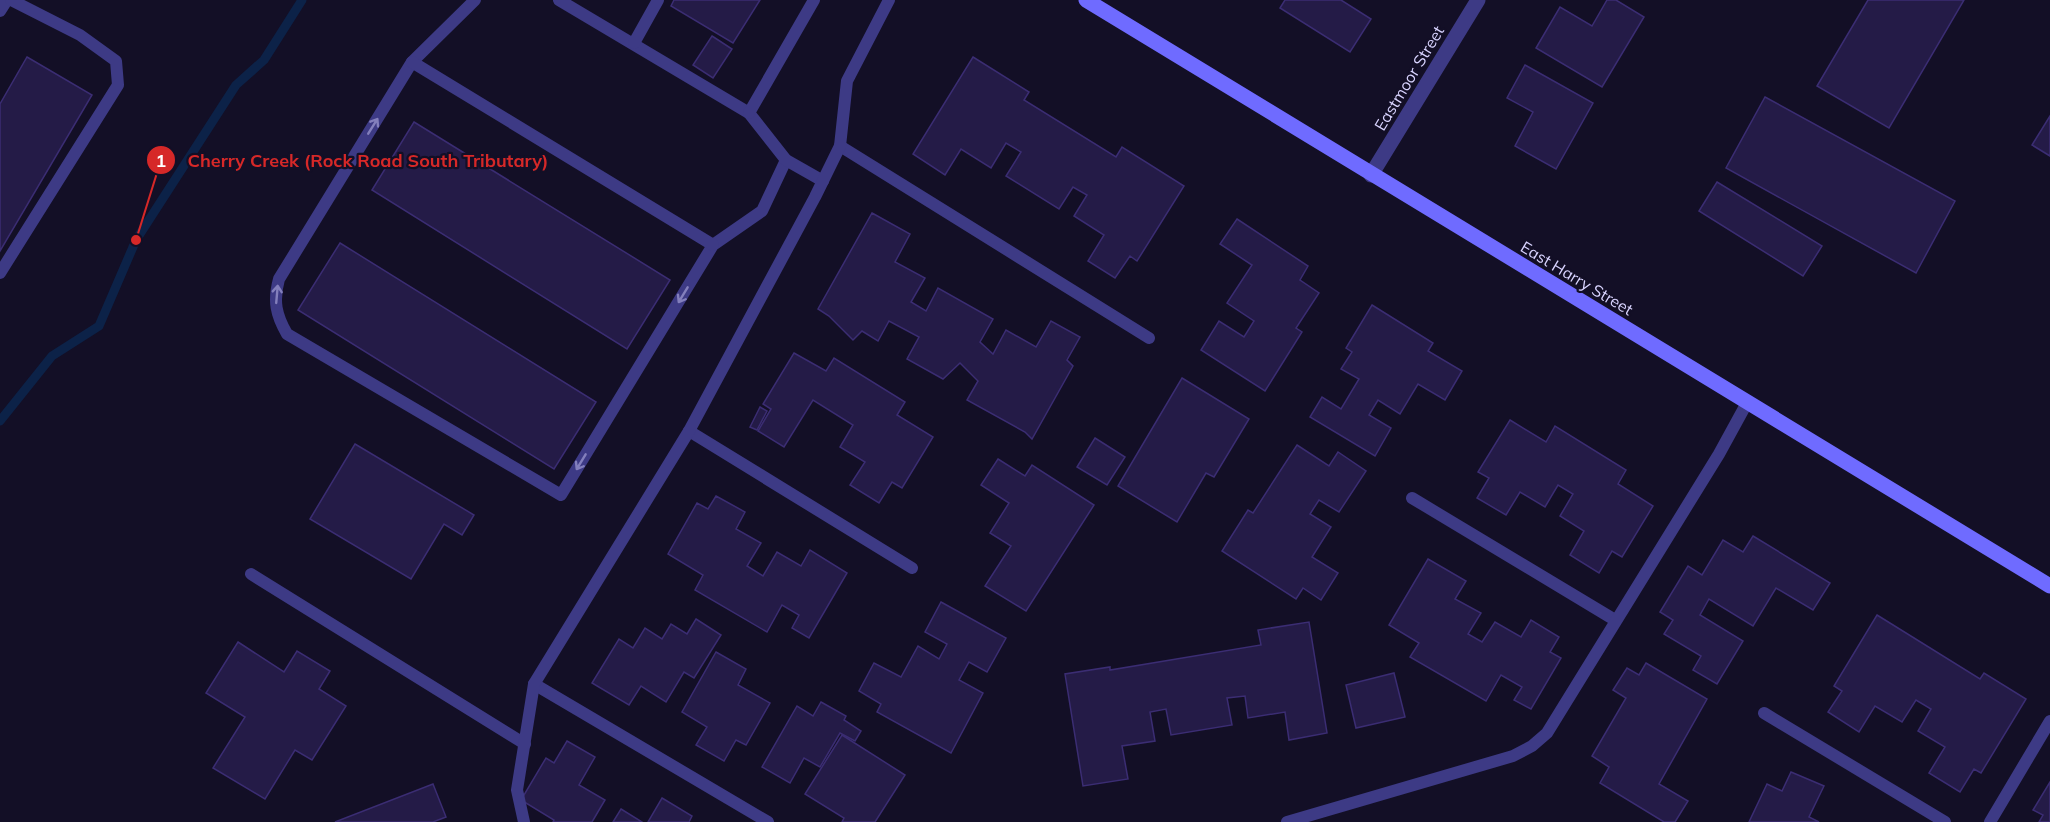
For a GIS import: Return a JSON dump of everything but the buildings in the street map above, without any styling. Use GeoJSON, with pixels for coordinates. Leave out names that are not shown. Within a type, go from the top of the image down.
{"type":"FeatureCollection","features":[{"type":"Feature","properties":{"kind":"main road","name":"East Harry Street"},"geometry":{"type":"LineString","coordinates":[[1086,0],[2050,586]]}},
{"type":"Feature","properties":{"kind":"street","name":"Eastmoor Street"},"geometry":{"type":"LineString","coordinates":[[1371,175],[1478,0]]}},
{"type":"Feature","properties":{"kind":"lane"},"geometry":{"type":"LineString","coordinates":[[0,11],[7,0]]}},
{"type":"Feature","properties":{"kind":"lane"},"geometry":{"type":"LineString","coordinates":[[0,273],[118,85],[116,61],[80,35],[11,0]]}},
{"type":"Feature","properties":{"kind":"lane"},"geometry":{"type":"LineString","coordinates":[[475,0],[412,62],[279,279],[275,294],[277,315],[287,334],[561,495],[713,245],[762,210],[786,160]]}},
{"type":"Feature","properties":{"kind":"lane"},"geometry":{"type":"LineString","coordinates":[[559,0],[749,112],[786,160],[823,181]]}},
{"type":"Feature","properties":{"kind":"lane"},"geometry":{"type":"LineString","coordinates":[[634,43],[658,0]]}},
{"type":"Feature","properties":{"kind":"lane"},"geometry":{"type":"LineString","coordinates":[[749,112],[814,0]]}},
{"type":"Feature","properties":{"kind":"lane"},"geometry":{"type":"LineString","coordinates":[[524,822],[517,790],[534,684],[689,431],[823,181],[840,146],[847,81],[889,0]]}},
{"type":"Feature","properties":{"kind":"lane"},"geometry":{"type":"LineString","coordinates":[[412,62],[713,245]]}},
{"type":"Feature","properties":{"kind":"lane"},"geometry":{"type":"LineString","coordinates":[[840,146],[1149,338]]}},
{"type":"Feature","properties":{"kind":"lane"},"geometry":{"type":"LineString","coordinates":[[1287,822],[1513,756],[1532,746],[1547,733],[1719,454],[1748,401]]}},
{"type":"Feature","properties":{"kind":"lane"},"geometry":{"type":"LineString","coordinates":[[689,431],[912,568]]}},
{"type":"Feature","properties":{"kind":"lane"},"geometry":{"type":"LineString","coordinates":[[1412,498],[1616,620]]}},
{"type":"Feature","properties":{"kind":"lane"},"geometry":{"type":"LineString","coordinates":[[251,574],[525,744]]}},
{"type":"Feature","properties":{"kind":"lane"},"geometry":{"type":"LineString","coordinates":[[534,684],[768,822]]}},
{"type":"Feature","properties":{"kind":"lane"},"geometry":{"type":"LineString","coordinates":[[1764,713],[1945,822]]}},
{"type":"Feature","properties":{"kind":"lane"},"geometry":{"type":"LineString","coordinates":[[1990,822],[2050,721]]}},
{"type":"Feature","properties":{"kind":"waterway"},"geometry":{"type":"LineString","coordinates":[[0,421],[52,356],[99,326],[136,240],[236,85],[264,60],[302,0]]}},
{"type":"Feature","properties":{"kind":"place","name":"Cherry Creek (Rock Road South Tributary)"},"geometry":{"type":"Point","coordinates":[136,240]}}]}
